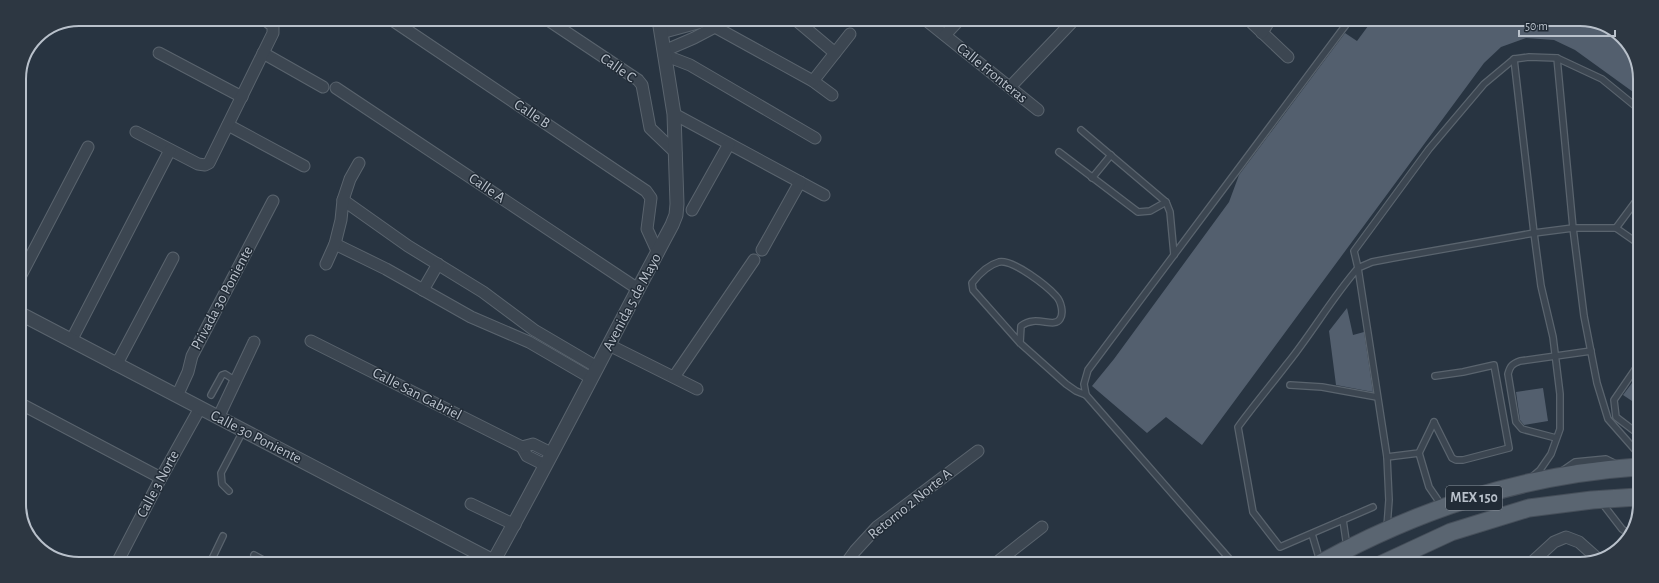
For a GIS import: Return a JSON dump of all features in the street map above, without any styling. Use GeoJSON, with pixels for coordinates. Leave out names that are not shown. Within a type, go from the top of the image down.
{"type":"FeatureCollection","features":[{"type":"Feature","properties":{"kind":"main road","name":"MEX 150"},"geometry":{"type":"LineString","coordinates":[[1332,557],[1386,529],[1442,507],[1526,483],[1555,477],[1631,468]]}},
{"type":"Feature","properties":{"kind":"main road","name":"MEX 150"},"geometry":{"type":"LineString","coordinates":[[1397,557],[1452,532],[1529,508],[1633,497]]}},
{"type":"Feature","properties":{"kind":"street"},"geometry":{"type":"LineString","coordinates":[[136,132],[198,164],[205,165],[210,163],[273,33],[273,26]]}},
{"type":"Feature","properties":{"kind":"street","name":"Calle B"},"geometry":{"type":"LineString","coordinates":[[401,26],[646,191],[652,198],[647,229],[658,253]]}},
{"type":"Feature","properties":{"kind":"street","name":"Calle C"},"geometry":{"type":"LineString","coordinates":[[557,26],[638,80],[642,85],[650,128],[676,153]]}},
{"type":"Feature","properties":{"kind":"street"},"geometry":{"type":"LineString","coordinates":[[660,27],[673,26]]}},
{"type":"Feature","properties":{"kind":"street"},"geometry":{"type":"LineString","coordinates":[[664,53],[694,38],[708,26]]}},
{"type":"Feature","properties":{"kind":"street"},"geometry":{"type":"LineString","coordinates":[[716,26],[813,80],[832,95]]}},
{"type":"Feature","properties":{"kind":"street"},"geometry":{"type":"LineString","coordinates":[[803,26],[835,53]]}},
{"type":"Feature","properties":{"kind":"street","name":"Calle Fronteras"},"geometry":{"type":"LineString","coordinates":[[933,26],[1038,110]]}},
{"type":"Feature","properties":{"kind":"street"},"geometry":{"type":"LineString","coordinates":[[945,35],[953,26]]}},
{"type":"Feature","properties":{"kind":"street"},"geometry":{"type":"LineString","coordinates":[[1010,87],[1068,26]]}},
{"type":"Feature","properties":{"kind":"street"},"geometry":{"type":"LineString","coordinates":[[1255,26],[1288,57]]}},
{"type":"Feature","properties":{"kind":"street"},"geometry":{"type":"LineString","coordinates":[[1262,32],[1266,26]]}},
{"type":"Feature","properties":{"kind":"street","name":"Avenida 5 de Mayo"},"geometry":{"type":"LineString","coordinates":[[496,557],[515,525],[551,453],[658,253],[676,215],[676,153],[674,114],[660,27]]}},
{"type":"Feature","properties":{"kind":"street"},"geometry":{"type":"LineString","coordinates":[[813,80],[850,34]]}},
{"type":"Feature","properties":{"kind":"street"},"geometry":{"type":"LineString","coordinates":[[159,53],[242,97]]}},
{"type":"Feature","properties":{"kind":"street"},"geometry":{"type":"LineString","coordinates":[[664,53],[690,65],[815,138]]}},
{"type":"Feature","properties":{"kind":"street"},"geometry":{"type":"LineString","coordinates":[[263,54],[323,87]]}},
{"type":"Feature","properties":{"kind":"street","name":"Calle A"},"geometry":{"type":"LineString","coordinates":[[336,88],[638,289]]}},
{"type":"Feature","properties":{"kind":"street"},"geometry":{"type":"LineString","coordinates":[[674,114],[824,195]]}},
{"type":"Feature","properties":{"kind":"street"},"geometry":{"type":"LineString","coordinates":[[228,125],[304,166]]}},
{"type":"Feature","properties":{"kind":"street"},"geometry":{"type":"LineString","coordinates":[[692,210],[729,144]]}},
{"type":"Feature","properties":{"kind":"street"},"geometry":{"type":"LineString","coordinates":[[26,266],[88,147]]}},
{"type":"Feature","properties":{"kind":"street"},"geometry":{"type":"LineString","coordinates":[[71,341],[170,150]]}},
{"type":"Feature","properties":{"kind":"street"},"geometry":{"type":"LineString","coordinates":[[326,264],[335,244],[341,220],[343,200],[350,179],[359,163]]}},
{"type":"Feature","properties":{"kind":"street"},"geometry":{"type":"LineString","coordinates":[[762,250],[800,182]]}},
{"type":"Feature","properties":{"kind":"street"},"geometry":{"type":"LineString","coordinates":[[343,200],[408,246],[484,292],[594,373]]}},
{"type":"Feature","properties":{"kind":"street","name":"Privada 30 Poniente"},"geometry":{"type":"LineString","coordinates":[[177,396],[188,372],[192,356],[273,201]]}},
{"type":"Feature","properties":{"kind":"street"},"geometry":{"type":"LineString","coordinates":[[335,244],[386,269],[471,317],[529,342],[594,373]]}},
{"type":"Feature","properties":{"kind":"street"},"geometry":{"type":"LineString","coordinates":[[114,364],[120,358],[173,258]]}},
{"type":"Feature","properties":{"kind":"street"},"geometry":{"type":"LineString","coordinates":[[674,377],[754,260]]}},
{"type":"Feature","properties":{"kind":"street"},"geometry":{"type":"LineString","coordinates":[[423,290],[438,264]]}},
{"type":"Feature","properties":{"kind":"street","name":"Calle 30 Poniente"},"geometry":{"type":"LineString","coordinates":[[26,317],[486,557]]}},
{"type":"Feature","properties":{"kind":"street","name":"Calle San Gabriel"},"geometry":{"type":"LineString","coordinates":[[311,341],[522,447],[527,456],[545,465]]}},
{"type":"Feature","properties":{"kind":"street"},"geometry":{"type":"LineString","coordinates":[[218,418],[254,342]]}},
{"type":"Feature","properties":{"kind":"street"},"geometry":{"type":"LineString","coordinates":[[609,345],[697,389]]}},
{"type":"Feature","properties":{"kind":"street"},"geometry":{"type":"LineString","coordinates":[[26,407],[161,478]]}},
{"type":"Feature","properties":{"kind":"street","name":"Calle 3 Norte"},"geometry":{"type":"LineString","coordinates":[[120,557],[161,478],[200,408]]}},
{"type":"Feature","properties":{"kind":"street","name":"Calle San Gabriel"},"geometry":{"type":"LineString","coordinates":[[522,447],[533,444],[551,453]]}},
{"type":"Feature","properties":{"kind":"street","name":"Retorno 2 Norte A"},"geometry":{"type":"LineString","coordinates":[[851,557],[855,550],[877,527],[978,451]]}},
{"type":"Feature","properties":{"kind":"street"},"geometry":{"type":"LineString","coordinates":[[471,504],[515,525]]}},
{"type":"Feature","properties":{"kind":"street"},"geometry":{"type":"LineString","coordinates":[[1004,557],[1042,527]]}},
{"type":"Feature","properties":{"kind":"street"},"geometry":{"type":"LineString","coordinates":[[1538,557],[1554,542],[1566,537],[1579,542],[1594,555]]}},
{"type":"Feature","properties":{"kind":"lane"},"geometry":{"type":"LineString","coordinates":[[1086,395],[1084,384],[1088,370],[1345,26]]}},
{"type":"Feature","properties":{"kind":"lane"},"geometry":{"type":"LineString","coordinates":[[1386,529],[1389,519],[1387,457],[1358,268],[1354,251],[1429,149],[1484,84],[1514,59],[1529,57],[1557,58],[1602,79],[1633,104]]}},
{"type":"Feature","properties":{"kind":"lane"},"geometry":{"type":"LineString","coordinates":[[1557,58],[1573,228],[1584,316],[1601,396],[1608,419],[1633,447]]}},
{"type":"Feature","properties":{"kind":"lane"},"geometry":{"type":"LineString","coordinates":[[1514,59],[1541,286],[1553,337],[1560,394],[1560,429],[1551,454],[1540,470],[1526,483]]}},
{"type":"Feature","properties":{"kind":"lane"},"geometry":{"type":"LineString","coordinates":[[1081,130],[1166,202],[1170,212],[1174,255]]}},
{"type":"Feature","properties":{"kind":"lane"},"geometry":{"type":"LineString","coordinates":[[1059,152],[1138,212],[1150,211],[1166,202]]}},
{"type":"Feature","properties":{"kind":"lane"},"geometry":{"type":"LineString","coordinates":[[1092,178],[1111,155]]}},
{"type":"Feature","properties":{"kind":"lane"},"geometry":{"type":"LineString","coordinates":[[1616,228],[1633,205]]}},
{"type":"Feature","properties":{"kind":"lane"},"geometry":{"type":"LineString","coordinates":[[1373,507],[1280,547],[1252,512],[1238,427],[1262,394],[1288,364],[1343,285],[1358,268],[1379,260],[1534,233],[1573,228],[1616,228],[1633,240]]}},
{"type":"Feature","properties":{"kind":"lane"},"geometry":{"type":"LineString","coordinates":[[1020,342],[1021,326],[1025,322],[1032,320],[1054,323],[1059,321],[1062,317],[1061,304],[1057,296],[1030,274],[1016,265],[1000,262],[990,266],[980,274],[972,283],[973,290],[1020,342],[1066,384],[1076,391],[1086,395],[1228,557]]}},
{"type":"Feature","properties":{"kind":"lane"},"geometry":{"type":"LineString","coordinates":[[1556,438],[1522,430],[1516,422],[1508,374],[1512,364],[1520,361],[1591,351]]}},
{"type":"Feature","properties":{"kind":"lane"},"geometry":{"type":"LineString","coordinates":[[1435,376],[1464,372],[1494,365],[1509,448],[1463,460],[1456,460],[1452,458],[1434,422],[1420,453],[1429,487],[1442,507]]}},
{"type":"Feature","properties":{"kind":"lane"},"geometry":{"type":"LineString","coordinates":[[1633,372],[1614,400],[1616,418],[1633,430]]}},
{"type":"Feature","properties":{"kind":"lane"},"geometry":{"type":"LineString","coordinates":[[211,394],[222,375],[225,374],[236,381]]}},
{"type":"Feature","properties":{"kind":"lane"},"geometry":{"type":"LineString","coordinates":[[1290,385],[1322,387],[1377,397]]}},
{"type":"Feature","properties":{"kind":"lane"},"geometry":{"type":"LineString","coordinates":[[230,491],[222,484],[221,473],[244,430]]}},
{"type":"Feature","properties":{"kind":"lane"},"geometry":{"type":"LineString","coordinates":[[1387,457],[1420,453]]}},
{"type":"Feature","properties":{"kind":"lane"},"geometry":{"type":"LineString","coordinates":[[1600,500],[1625,531]]}},
{"type":"Feature","properties":{"kind":"lane"},"geometry":{"type":"LineString","coordinates":[[1343,520],[1347,549]]}},
{"type":"Feature","properties":{"kind":"lane"},"geometry":{"type":"LineString","coordinates":[[1312,534],[1319,557]]}},
{"type":"Feature","properties":{"kind":"lane"},"geometry":{"type":"LineString","coordinates":[[213,557],[224,536]]}},
{"type":"Feature","properties":{"kind":"lane"},"geometry":{"type":"LineString","coordinates":[[254,555],[258,557]]}},
{"type":"Feature","properties":{"kind":"building"},"geometry":{"type":"Polygon","coordinates":[[[1368,26],[1587,26],[1603,31],[1612,37],[1622,47],[1628,56],[1632,69],[1633,92],[1575,50],[1554,40],[1526,38],[1501,47],[1484,63],[1202,445],[1166,417],[1147,433],[1092,386],[1114,359],[1229,202],[1239,175],[1345,33],[1357,41],[1368,26]]]}},
{"type":"Feature","properties":{"kind":"building"},"geometry":{"type":"Polygon","coordinates":[[[1347,308],[1353,335],[1364,332],[1373,392],[1336,385],[1329,331],[1347,308]]]}},
{"type":"Feature","properties":{"kind":"building"},"geometry":{"type":"Polygon","coordinates":[[[1633,382],[1633,402],[1623,395],[1633,382]]]}},
{"type":"Feature","properties":{"kind":"building"},"geometry":{"type":"Polygon","coordinates":[[[1543,388],[1548,421],[1524,425],[1520,420],[1516,392],[1543,388]]]}}]}
